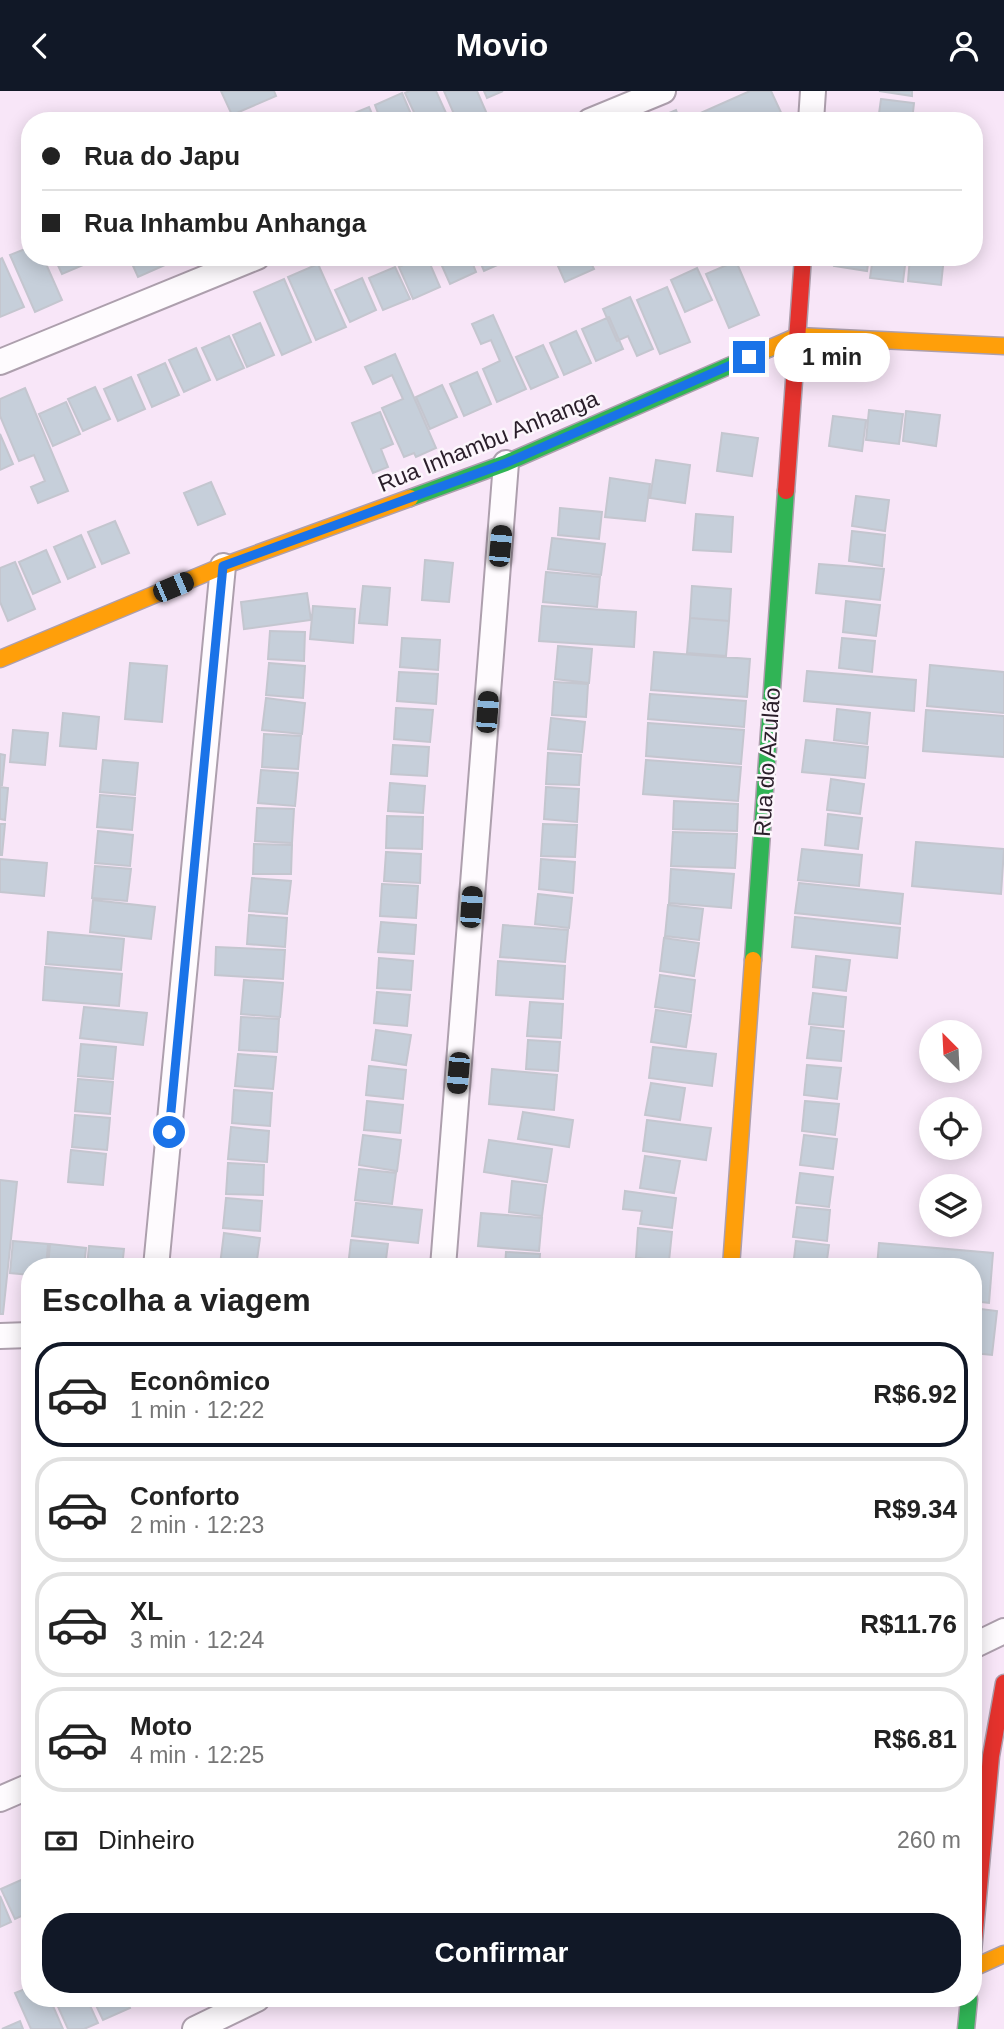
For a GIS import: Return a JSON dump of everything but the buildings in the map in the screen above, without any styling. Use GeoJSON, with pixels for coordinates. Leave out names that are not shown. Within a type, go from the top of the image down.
{"type":"FeatureCollection","features":[{"type":"Feature","properties":{"kind":"street"},"geometry":{"type":"LineString","coordinates":[[612,112],[663,91]]}},
{"type":"Feature","properties":{"kind":"street"},"geometry":{"type":"LineString","coordinates":[[812,112],[813,91]]}},
{"type":"Feature","properties":{"kind":"street"},"geometry":{"type":"LineString","coordinates":[[0,362],[235,266]]}},
{"type":"Feature","properties":{"kind":"street","name":"Rua do Azulão"},"geometry":{"type":"LineString","coordinates":[[732,1258],[802,266]]}},
{"type":"Feature","properties":{"kind":"street","name":"Rua Inhambu Anhanga"},"geometry":{"type":"LineString","coordinates":[[0,659],[223,566],[506,463],[798,336],[1004,346]]}},
{"type":"Feature","properties":{"kind":"street"},"geometry":{"type":"LineString","coordinates":[[444,1258],[506,463]]}},
{"type":"Feature","properties":{"kind":"street"},"geometry":{"type":"LineString","coordinates":[[157,1258],[223,566]]}},
{"type":"Feature","properties":{"kind":"street"},"geometry":{"type":"LineString","coordinates":[[0,1336],[21,1335]]}},
{"type":"Feature","properties":{"kind":"street"},"geometry":{"type":"LineString","coordinates":[[982,1642],[1004,1631]]}},
{"type":"Feature","properties":{"kind":"street"},"geometry":{"type":"LineString","coordinates":[[982,1859],[1004,1683]]}},
{"type":"Feature","properties":{"kind":"street"},"geometry":{"type":"LineString","coordinates":[[989,1786],[1000,1810]]}},
{"type":"Feature","properties":{"kind":"street"},"geometry":{"type":"LineString","coordinates":[[0,1799],[21,1790]]}},
{"type":"Feature","properties":{"kind":"street"},"geometry":{"type":"LineString","coordinates":[[982,1965],[1004,1955]]}},
{"type":"Feature","properties":{"kind":"street"},"geometry":{"type":"LineString","coordinates":[[195,2029],[240,2007]]}},
{"type":"Feature","properties":{"kind":"street"},"geometry":{"type":"LineString","coordinates":[[966,2029],[968,2007]]}},
{"type":"Feature","properties":{"kind":"traffic: fast"},"geometry":{"type":"LineString","coordinates":[[410,498],[506,463],[768,349]]}},
{"type":"Feature","properties":{"kind":"traffic: fast"},"geometry":{"type":"LineString","coordinates":[[753,960],[786,491]]}},
{"type":"Feature","properties":{"kind":"traffic: fast"},"geometry":{"type":"LineString","coordinates":[[966,2029],[968,2007]]}},
{"type":"Feature","properties":{"kind":"traffic: slow"},"geometry":{"type":"LineString","coordinates":[[768,349],[798,336],[1004,346]]}},
{"type":"Feature","properties":{"kind":"traffic: slow"},"geometry":{"type":"LineString","coordinates":[[0,659],[223,566],[410,498]]}},
{"type":"Feature","properties":{"kind":"traffic: slow"},"geometry":{"type":"LineString","coordinates":[[732,1258],[753,960]]}},
{"type":"Feature","properties":{"kind":"traffic: slow"},"geometry":{"type":"LineString","coordinates":[[982,1964],[1004,1954]]}},
{"type":"Feature","properties":{"kind":"traffic: jam"},"geometry":{"type":"LineString","coordinates":[[786,491],[802,266]]}},
{"type":"Feature","properties":{"kind":"traffic: jam"},"geometry":{"type":"LineString","coordinates":[[982,1854],[991,1756],[1004,1683]]}},
{"type":"Feature","properties":{"kind":"route"},"geometry":{"type":"LineString","coordinates":[[169,1132],[223,566],[506,463],[749,357]]}}]}
